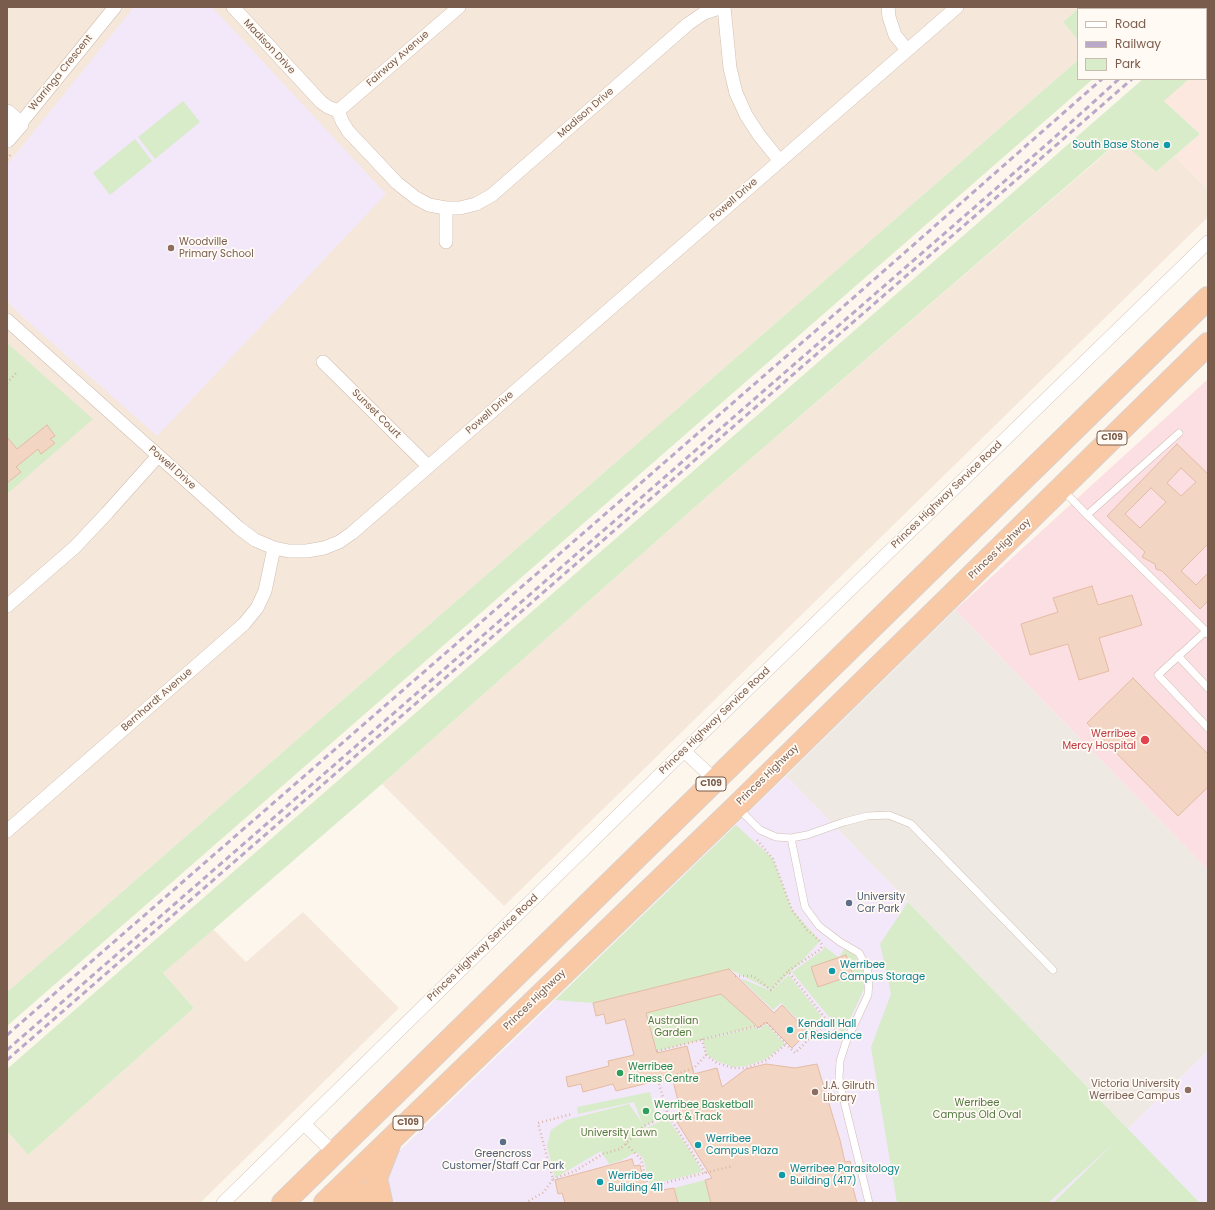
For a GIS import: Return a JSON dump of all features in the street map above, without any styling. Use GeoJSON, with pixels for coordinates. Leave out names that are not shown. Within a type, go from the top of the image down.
{"type":"FeatureCollection","features":[{"type":"Feature","properties":{"kind":"highway","name":"C109"},"geometry":{"type":"LineString","coordinates":[[283,1203],[1208,298]]}},
{"type":"Feature","properties":{"kind":"highway","name":"Princes Highway"},"geometry":{"type":"LineString","coordinates":[[329,1199],[358,1176],[391,1138],[736,807],[1208,344]]}},
{"type":"Feature","properties":{"kind":"highway"},"geometry":{"type":"LineString","coordinates":[[1139,365],[1163,388]]}},
{"type":"Feature","properties":{"kind":"highway"},"geometry":{"type":"LineString","coordinates":[[715,780],[736,807]]}},
{"type":"Feature","properties":{"kind":"highway"},"geometry":{"type":"LineString","coordinates":[[329,1199],[357,1192],[378,1198],[376,1178],[391,1138]]}},
{"type":"Feature","properties":{"kind":"highway"},"geometry":{"type":"LineString","coordinates":[[334,1153],[358,1176]]}},
{"type":"Feature","properties":{"kind":"street","name":"Warringa Crescent"},"geometry":{"type":"LineString","coordinates":[[10,129],[115,7]]}},
{"type":"Feature","properties":{"kind":"street","name":"Madison Drive"},"geometry":{"type":"LineString","coordinates":[[232,7],[320,102],[338,111],[348,131],[397,183],[416,198],[429,205],[446,208],[460,208],[476,204],[492,195],[688,24],[704,13],[723,7]]}},
{"type":"Feature","properties":{"kind":"street","name":"Fairway Avenue"},"geometry":{"type":"LineString","coordinates":[[338,111],[458,7]]}},
{"type":"Feature","properties":{"kind":"street"},"geometry":{"type":"LineString","coordinates":[[723,7],[730,68],[736,93],[746,115],[759,135],[779,160]]}},
{"type":"Feature","properties":{"kind":"street"},"geometry":{"type":"LineString","coordinates":[[888,7],[889,17],[895,35],[907,50]]}},
{"type":"Feature","properties":{"kind":"street","name":"Powell Drive"},"geometry":{"type":"LineString","coordinates":[[7,320],[239,528],[255,540],[274,548],[289,551],[307,551],[324,548],[339,542],[352,533],[779,160],[957,7]]}},
{"type":"Feature","properties":{"kind":"street"},"geometry":{"type":"LineString","coordinates":[[446,208],[446,242]]}},
{"type":"Feature","properties":{"kind":"street","name":"Princes Highway Service Road"},"geometry":{"type":"LineString","coordinates":[[224,1203],[684,751],[1208,242]]}},
{"type":"Feature","properties":{"kind":"street","name":"Sunset Court"},"geometry":{"type":"LineString","coordinates":[[323,362],[428,466]]}},
{"type":"Feature","properties":{"kind":"street"},"geometry":{"type":"LineString","coordinates":[[7,606],[75,547],[158,456]]}},
{"type":"Feature","properties":{"kind":"street","name":"Bernhardt Avenue"},"geometry":{"type":"LineString","coordinates":[[7,831],[244,624],[257,608],[265,591],[274,548]]}},
{"type":"Feature","properties":{"kind":"street"},"geometry":{"type":"LineString","coordinates":[[684,751],[715,780]]}},
{"type":"Feature","properties":{"kind":"street"},"geometry":{"type":"LineString","coordinates":[[304,1124],[334,1153]]}},
{"type":"Feature","properties":{"kind":"lane"},"geometry":{"type":"LineString","coordinates":[[1087,515],[1179,433]]}},
{"type":"Feature","properties":{"kind":"lane"},"geometry":{"type":"LineString","coordinates":[[1061,488],[1207,632],[1158,675],[1208,728]]}},
{"type":"Feature","properties":{"kind":"lane"},"geometry":{"type":"LineString","coordinates":[[1178,656],[1208,688]]}},
{"type":"Feature","properties":{"kind":"lane"},"geometry":{"type":"LineString","coordinates":[[736,807],[760,830],[776,837],[791,838],[807,835],[844,822],[867,816],[889,815],[911,824],[1053,970]]}},
{"type":"Feature","properties":{"kind":"lane"},"geometry":{"type":"LineString","coordinates":[[791,838],[805,907],[818,926],[840,942],[859,953],[867,968],[869,981],[868,995],[846,1042],[840,1061],[839,1078],[869,1203]]}},
{"type":"Feature","properties":{"kind":"path"},"geometry":{"type":"LineString","coordinates":[[7,383],[17,372]]}},
{"type":"Feature","properties":{"kind":"path"},"geometry":{"type":"LineString","coordinates":[[736,976],[753,976],[771,990],[788,971],[822,950],[820,941],[807,930],[792,910],[773,859],[757,840]]}},
{"type":"Feature","properties":{"kind":"path"},"geometry":{"type":"LineString","coordinates":[[788,971],[828,1022],[846,1042]]}},
{"type":"Feature","properties":{"kind":"path"},"geometry":{"type":"LineString","coordinates":[[657,1051],[756,1026],[759,1028],[766,1022],[795,1053],[828,1022]]}},
{"type":"Feature","properties":{"kind":"path"},"geometry":{"type":"LineString","coordinates":[[702,1039],[706,1055],[717,1063],[733,1068],[745,1068],[767,1060],[786,1044]]}},
{"type":"Feature","properties":{"kind":"path"},"geometry":{"type":"LineString","coordinates":[[705,1173],[668,1115],[659,1082],[694,1068],[706,1055]]}},
{"type":"Feature","properties":{"kind":"path"},"geometry":{"type":"LineString","coordinates":[[553,1179],[538,1122],[572,1114]]}},
{"type":"Feature","properties":{"kind":"path"},"geometry":{"type":"LineString","coordinates":[[525,1203],[544,1192],[553,1179],[575,1171],[603,1154],[620,1149],[644,1126],[668,1115]]}},
{"type":"Feature","properties":{"kind":"path"},"geometry":{"type":"LineString","coordinates":[[626,1144],[641,1159],[648,1187]]}},
{"type":"Feature","properties":{"kind":"path"},"geometry":{"type":"LineString","coordinates":[[640,1190],[733,1166]]}},
{"type":"Feature","properties":{"kind":"shaded area"},"geometry":{"type":"Polygon","coordinates":[[[7,7],[1080,7],[1077,8],[1063,22],[1077,39],[1077,61],[7,992],[7,7]]]}},
{"type":"Feature","properties":{"kind":"shaded area","name":"Woodville Primary School"},"geometry":{"type":"Polygon","coordinates":[[[134,7],[212,7],[386,194],[157,436],[24,318],[7,301],[7,165],[134,7]]]}},
{"type":"Feature","properties":{"kind":"shaded area"},"geometry":{"type":"Polygon","coordinates":[[[1208,55],[1208,190],[1175,156],[1200,134],[1163,100],[1188,80],[1207,80],[1208,55]]]}},
{"type":"Feature","properties":{"kind":"shaded area"},"geometry":{"type":"Polygon","coordinates":[[[1121,140],[1156,172],[1175,156],[1208,190],[1208,217],[504,906],[382,784],[704,499],[1121,140]]]}},
{"type":"Feature","properties":{"kind":"shaded area","name":"Werribee Mercy Hospital"},"geometry":{"type":"Polygon","coordinates":[[[1208,379],[1208,870],[955,610],[1208,379]]]}},
{"type":"Feature","properties":{"kind":"shaded area"},"geometry":{"type":"Polygon","coordinates":[[[955,610],[1208,870],[1208,1051],[1128,1129],[786,776],[955,610]]]}},
{"type":"Feature","properties":{"kind":"shaded area"},"geometry":{"type":"Polygon","coordinates":[[[786,776],[1128,1129],[1208,1051],[1208,1203],[1200,1203],[1128,1130],[1053,1203],[358,1203],[357,1192],[786,776]]]}},
{"type":"Feature","properties":{"kind":"shaded area"},"geometry":{"type":"Polygon","coordinates":[[[303,912],[399,1008],[200,1203],[7,1203],[7,1131],[28,1155],[194,1008],[163,973],[213,929],[246,962],[303,912]]]}},
{"type":"Feature","properties":{"kind":"green space"},"geometry":{"type":"Polygon","coordinates":[[[1080,7],[1173,7],[1172,8],[1079,8],[1080,7]]]}},
{"type":"Feature","properties":{"kind":"green space"},"geometry":{"type":"Polygon","coordinates":[[[1077,10],[1077,39],[1063,22],[1077,10]]]}},
{"type":"Feature","properties":{"kind":"green space"},"geometry":{"type":"Polygon","coordinates":[[[1077,61],[1077,80],[1092,80],[7,1026],[7,992],[1077,61]]]}},
{"type":"Feature","properties":{"kind":"green space"},"geometry":{"type":"Polygon","coordinates":[[[1142,80],[1188,80],[1164,101],[1200,134],[1156,172],[1120,140],[704,499],[382,784],[163,973],[194,1008],[28,1155],[7,1131],[7,1069],[1142,80]]]}},
{"type":"Feature","properties":{"kind":"green space"},"geometry":{"type":"Polygon","coordinates":[[[183,101],[200,122],[155,159],[138,137],[183,101]]]}},
{"type":"Feature","properties":{"kind":"green space"},"geometry":{"type":"Polygon","coordinates":[[[135,139],[152,161],[110,195],[93,173],[135,139]]]}},
{"type":"Feature","properties":{"kind":"green space"},"geometry":{"type":"Polygon","coordinates":[[[7,343],[93,419],[7,494],[7,343]]]}},
{"type":"Feature","properties":{"kind":"green space"},"geometry":{"type":"Polygon","coordinates":[[[736,825],[773,859],[792,910],[820,941],[799,964],[771,990],[729,969],[593,1003],[555,1000],[736,825]]]}},
{"type":"Feature","properties":{"kind":"green space","name":"Werribee Campus Old Oval"},"geometry":{"type":"Polygon","coordinates":[[[908,902],[1200,1203],[1053,1203],[1115,1142],[1048,1203],[897,1203],[871,1047],[891,994],[880,944],[908,902]]]}},
{"type":"Feature","properties":{"kind":"green space"},"geometry":{"type":"Polygon","coordinates":[[[824,946],[838,957],[846,946],[853,952],[863,970],[864,989],[843,1034],[792,972],[823,950],[824,946]]]}},
{"type":"Feature","properties":{"kind":"green space"},"geometry":{"type":"Polygon","coordinates":[[[789,975],[825,1021],[814,1029],[809,1030],[781,1003],[773,1010],[740,978],[771,991],[789,975]]]}},
{"type":"Feature","properties":{"kind":"green space","name":"Australian Garden"},"geometry":{"type":"Polygon","coordinates":[[[721,994],[756,1026],[657,1051],[646,1013],[721,994]]]}},
{"type":"Feature","properties":{"kind":"green space"},"geometry":{"type":"Polygon","coordinates":[[[766,1024],[785,1044],[766,1059],[746,1066],[733,1067],[717,1061],[707,1055],[703,1040],[756,1027],[759,1030],[766,1024]]]}},
{"type":"Feature","properties":{"kind":"green space","name":"University Lawn"},"geometry":{"type":"Polygon","coordinates":[[[650,1092],[657,1120],[644,1126],[646,1128],[667,1118],[693,1155],[702,1172],[650,1185],[643,1158],[636,1152],[620,1161],[609,1164],[601,1151],[555,1178],[547,1146],[551,1130],[566,1120],[629,1104],[642,1123],[634,1102],[578,1114],[577,1107],[650,1092]]]}},
{"type":"Feature","properties":{"kind":"green space"},"geometry":{"type":"Polygon","coordinates":[[[705,1180],[711,1203],[678,1203],[674,1188],[705,1180]]]}},
{"type":"Feature","properties":{"kind":"building"},"geometry":{"type":"Polygon","coordinates":[[[47,425],[55,436],[50,439],[55,443],[41,454],[38,449],[16,467],[21,472],[7,483],[7,437],[17,449],[47,425]]]}},
{"type":"Feature","properties":{"kind":"building"},"geometry":{"type":"Polygon","coordinates":[[[1177,444],[1208,474],[1208,544],[1181,571],[1196,585],[1208,573],[1208,601],[1200,609],[1162,571],[1156,569],[1155,564],[1142,557],[1145,552],[1107,516],[1177,444]],[[1181,468],[1167,483],[1181,496],[1196,482],[1181,468]],[[1151,488],[1125,514],[1140,528],[1166,502],[1151,488]]]}},
{"type":"Feature","properties":{"kind":"building"},"geometry":{"type":"Polygon","coordinates":[[[1092,586],[1098,605],[1132,595],[1142,625],[1099,638],[1109,671],[1079,680],[1068,644],[1030,655],[1021,624],[1058,612],[1053,598],[1092,586]]]}},
{"type":"Feature","properties":{"kind":"building"},"geometry":{"type":"Polygon","coordinates":[[[1133,678],[1208,754],[1208,787],[1178,816],[1087,723],[1133,678]]]}},
{"type":"Feature","properties":{"kind":"building","name":"Werribee Campus Storage"},"geometry":{"type":"Polygon","coordinates":[[[846,955],[853,975],[818,987],[811,967],[846,955]]]}},
{"type":"Feature","properties":{"kind":"building"},"geometry":{"type":"Polygon","coordinates":[[[729,969],[774,1013],[782,1005],[808,1032],[792,1048],[766,1022],[759,1028],[721,994],[646,1013],[657,1053],[687,1046],[694,1074],[717,1068],[722,1087],[746,1069],[766,1064],[795,1068],[817,1064],[840,1140],[845,1162],[850,1161],[854,1176],[850,1177],[857,1203],[711,1203],[705,1180],[712,1178],[675,1119],[682,1117],[672,1077],[616,1091],[613,1084],[583,1092],[581,1084],[568,1087],[566,1077],[609,1066],[608,1061],[634,1055],[625,1019],[606,1024],[604,1014],[596,1016],[593,1003],[729,969]]]}},
{"type":"Feature","properties":{"kind":"building","name":"Werribee Building 411"},"geometry":{"type":"Polygon","coordinates":[[[632,1159],[634,1166],[640,1165],[646,1190],[661,1186],[662,1190],[674,1188],[678,1203],[565,1203],[562,1193],[558,1194],[555,1180],[632,1159]]]}},
{"type":"Feature","properties":{"kind":"railway"},"geometry":{"type":"LineString","coordinates":[[7,1035],[836,313],[1101,80]]}},
{"type":"Feature","properties":{"kind":"railway"},"geometry":{"type":"LineString","coordinates":[[7,1050],[1046,145],[1118,80]]}},
{"type":"Feature","properties":{"kind":"railway"},"geometry":{"type":"LineString","coordinates":[[7,1060],[1131,80]]}},
{"type":"Feature","properties":{"kind":"place","name":"South Base Stone"},"geometry":{"type":"Point","coordinates":[1167,145]}},
{"type":"Feature","properties":{"kind":"place","name":"Woodville Primary School"},"geometry":{"type":"Point","coordinates":[171,248]}},
{"type":"Feature","properties":{"kind":"place","name":"Werribee Mercy Hospital"},"geometry":{"type":"Point","coordinates":[1145,740]}},
{"type":"Feature","properties":{"kind":"place","name":"University Car Park"},"geometry":{"type":"Point","coordinates":[849,903]}},
{"type":"Feature","properties":{"kind":"place","name":"Werribee Campus Storage"},"geometry":{"type":"Point","coordinates":[832,971]}},
{"type":"Feature","properties":{"kind":"place","name":"Kendall Hall of Residence"},"geometry":{"type":"Point","coordinates":[790,1030]}},
{"type":"Feature","properties":{"kind":"place","name":"Werribee Fitness Centre"},"geometry":{"type":"Point","coordinates":[620,1073]}},
{"type":"Feature","properties":{"kind":"place","name":"Victoria University Werribee Campus"},"geometry":{"type":"Point","coordinates":[1188,1090]}},
{"type":"Feature","properties":{"kind":"place","name":"J.A. Gilruth Library"},"geometry":{"type":"Point","coordinates":[815,1092]}},
{"type":"Feature","properties":{"kind":"place","name":"Werribee Basketball Court & Track"},"geometry":{"type":"Point","coordinates":[646,1111]}},
{"type":"Feature","properties":{"kind":"place","name":"Greencross Customer/Staff Car Park"},"geometry":{"type":"Point","coordinates":[503,1142]}},
{"type":"Feature","properties":{"kind":"place","name":"Werribee Campus Plaza"},"geometry":{"type":"Point","coordinates":[698,1145]}},
{"type":"Feature","properties":{"kind":"place","name":"Werribee Parasitology Building (417)"},"geometry":{"type":"Point","coordinates":[782,1175]}},
{"type":"Feature","properties":{"kind":"place","name":"Werribee Building 411"},"geometry":{"type":"Point","coordinates":[600,1182]}}]}
